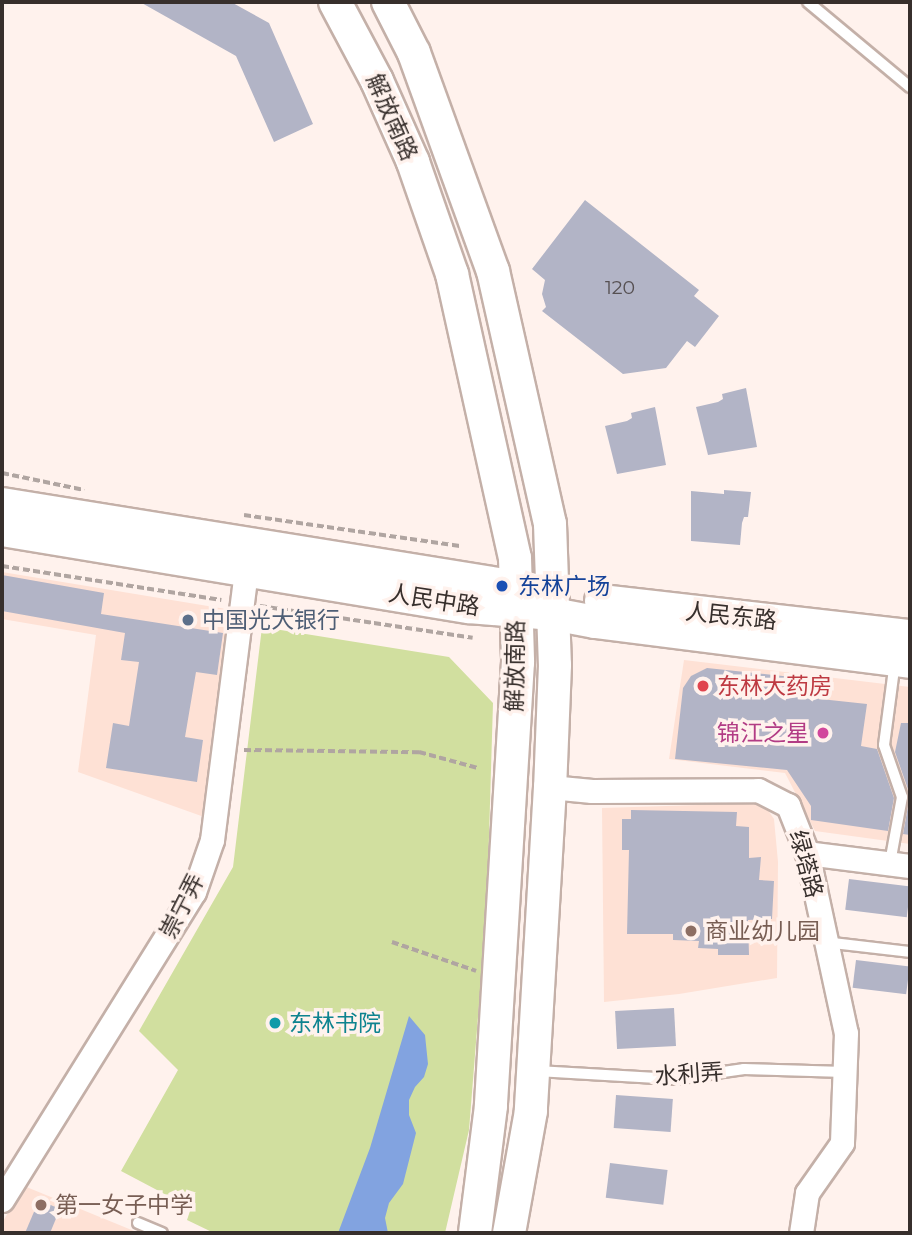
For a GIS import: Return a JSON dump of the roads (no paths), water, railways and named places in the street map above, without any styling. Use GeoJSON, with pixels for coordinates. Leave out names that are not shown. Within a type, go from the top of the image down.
{"type":"FeatureCollection","features":[{"type":"Feature","properties":{"kind":"main road","name":"解放南路"},"geometry":{"type":"LineString","coordinates":[[335,2],[377,81],[413,162],[452,274],[515,558],[518,662],[491,1106],[475,1233]]}},
{"type":"Feature","properties":{"kind":"main road","name":"解放南路"},"geometry":{"type":"LineString","coordinates":[[388,2],[414,53],[494,271],[550,524],[555,664],[550,787],[531,1111],[509,1233]]}},
{"type":"Feature","properties":{"kind":"main road"},"geometry":{"type":"LineString","coordinates":[[414,53],[413,13],[417,2]]}},
{"type":"Feature","properties":{"kind":"main road","name":"人民中路"},"geometry":{"type":"LineString","coordinates":[[2,504],[552,604]]}},
{"type":"Feature","properties":{"kind":"main road","name":"人民中路"},"geometry":{"type":"LineString","coordinates":[[2,530],[468,607],[515,599]]}},
{"type":"Feature","properties":{"kind":"main road","name":"人民东路"},"geometry":{"type":"LineString","coordinates":[[552,604],[904,648]]}},
{"type":"Feature","properties":{"kind":"street","name":"崇宁弄"},"geometry":{"type":"LineString","coordinates":[[2,1200],[194,892],[212,840],[246,569]]}},
{"type":"Feature","properties":{"kind":"street","name":"绿塔路"},"geometry":{"type":"LineString","coordinates":[[550,787],[592,791],[758,790],[788,805],[807,853],[846,1033],[842,1143],[807,1193],[802,1233]]}},
{"type":"Feature","properties":{"kind":"street"},"geometry":{"type":"LineString","coordinates":[[807,853],[900,864]]}},
{"type":"Feature","properties":{"kind":"lane"},"geometry":{"type":"LineString","coordinates":[[808,2],[910,87]]}},
{"type":"Feature","properties":{"kind":"lane"},"geometry":{"type":"LineString","coordinates":[[900,864],[902,797],[884,745],[904,648]]}},
{"type":"Feature","properties":{"kind":"lane"},"geometry":{"type":"LineString","coordinates":[[825,942],[910,952]]}},
{"type":"Feature","properties":{"kind":"lane","name":"水利弄"},"geometry":{"type":"LineString","coordinates":[[533,1071],[674,1079],[744,1069],[845,1072]]}},
{"type":"Feature","properties":{"kind":"lane"},"geometry":{"type":"LineString","coordinates":[[138,1223],[162,1233]]}},
{"type":"Feature","properties":{"kind":"water"},"geometry":{"type":"Polygon","coordinates":[[[409,1016],[425,1035],[428,1064],[424,1077],[409,1100],[409,1115],[416,1133],[403,1184],[389,1203],[385,1218],[388,1233],[338,1233],[370,1148],[409,1016]]]}},
{"type":"Feature","properties":{"kind":"place","name":"东林广场"},"geometry":{"type":"Point","coordinates":[502,586]}},
{"type":"Feature","properties":{"kind":"place","name":"中国光大银行"},"geometry":{"type":"Point","coordinates":[188,620]}},
{"type":"Feature","properties":{"kind":"place","name":"东林大药房"},"geometry":{"type":"Point","coordinates":[703,686]}},
{"type":"Feature","properties":{"kind":"place","name":"锦江之星"},"geometry":{"type":"Point","coordinates":[823,733]}},
{"type":"Feature","properties":{"kind":"place","name":"商业幼儿园"},"geometry":{"type":"Point","coordinates":[691,931]}},
{"type":"Feature","properties":{"kind":"place","name":"东林书院"},"geometry":{"type":"Point","coordinates":[275,1023]}},
{"type":"Feature","properties":{"kind":"place","name":"第一女子中学"},"geometry":{"type":"Point","coordinates":[41,1205]}}]}
